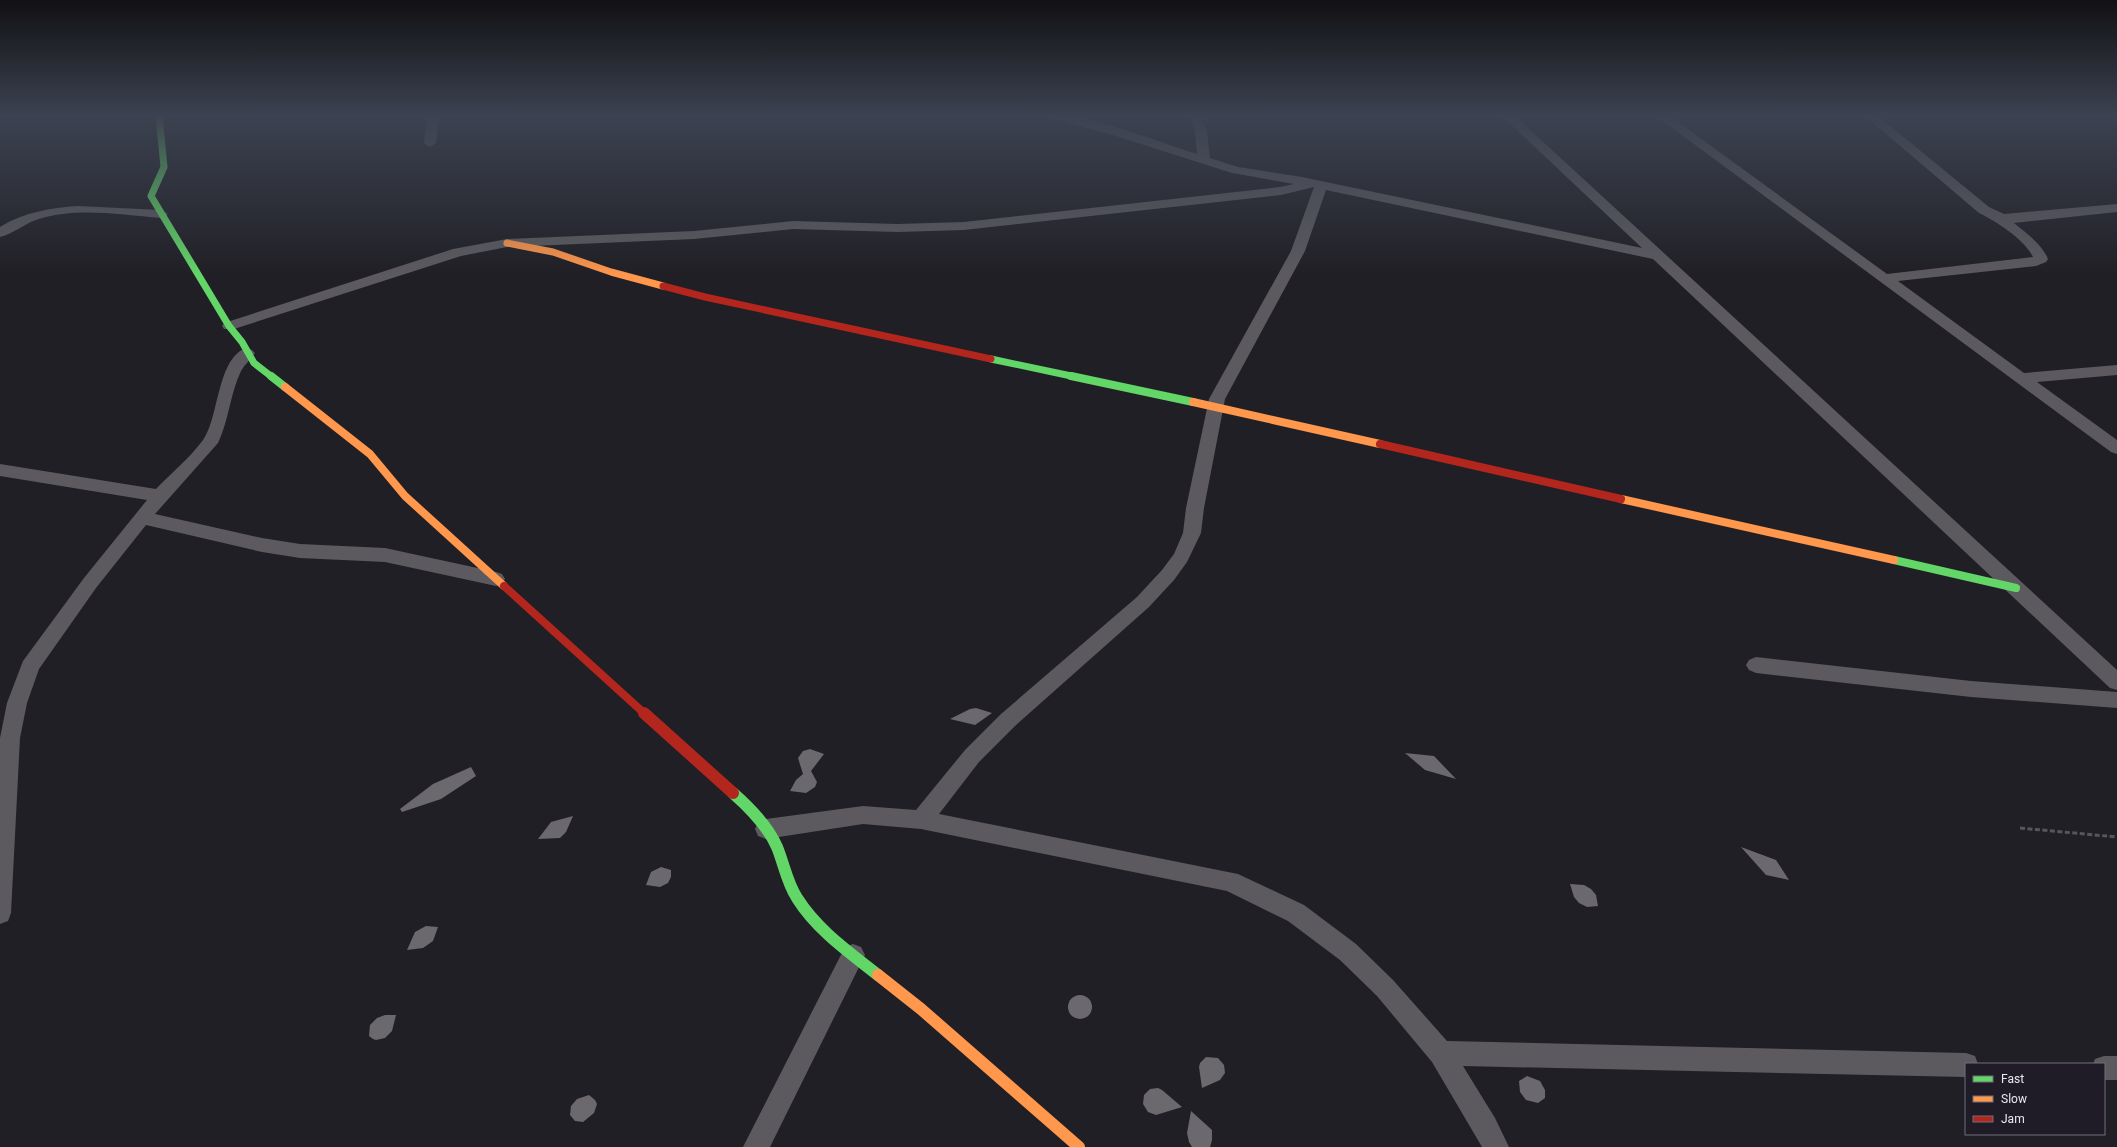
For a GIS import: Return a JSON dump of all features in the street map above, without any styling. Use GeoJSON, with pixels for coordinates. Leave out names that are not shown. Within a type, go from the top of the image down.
{"type":"FeatureCollection","features":[{"type":"Feature","properties":{"kind":"street"},"geometry":{"type":"LineString","coordinates":[[163,170],[163,173],[152,190],[151,196],[229,326],[242,342],[247,354],[254,363],[370,454],[405,496],[748,806],[775,843],[795,895],[806,912],[826,933],[921,1009],[1079,1147]]}},
{"type":"Feature","properties":{"kind":"street"},"geometry":{"type":"LineString","coordinates":[[1234,170],[1316,184],[1660,257]]}},
{"type":"Feature","properties":{"kind":"street"},"geometry":{"type":"LineString","coordinates":[[1566,170],[2117,682]]}},
{"type":"Feature","properties":{"kind":"street"},"geometry":{"type":"LineString","coordinates":[[1736,170],[2117,448]]}},
{"type":"Feature","properties":{"kind":"street"},"geometry":{"type":"LineString","coordinates":[[1886,278],[2030,263],[2041,259],[2040,255],[2035,249],[2001,218],[1984,210],[1935,170]]}},
{"type":"Feature","properties":{"kind":"street"},"geometry":{"type":"LineString","coordinates":[[229,326],[458,252],[507,243],[694,235],[792,225],[898,228],[964,226],[1094,214],[1274,192],[1316,184]]}},
{"type":"Feature","properties":{"kind":"street"},"geometry":{"type":"LineString","coordinates":[[921,820],[972,756],[1008,720],[1142,602],[1168,575],[1182,557],[1192,533],[1194,508],[1213,425],[1215,408],[1224,383],[1298,252],[1316,184]]}},
{"type":"Feature","properties":{"kind":"street"},"geometry":{"type":"LineString","coordinates":[[2001,218],[2016,218],[2117,208]]}},
{"type":"Feature","properties":{"kind":"street"},"geometry":{"type":"LineString","coordinates":[[4,228],[25,218],[44,214],[101,210],[161,214]]}},
{"type":"Feature","properties":{"kind":"street"},"geometry":{"type":"LineString","coordinates":[[507,243],[553,252],[611,272],[705,297],[1215,408],[2016,588]]}},
{"type":"Feature","properties":{"kind":"street"},"geometry":{"type":"LineString","coordinates":[[0,913],[10,738],[17,703],[30,666],[90,583],[160,496],[210,443],[218,429],[229,382],[235,368],[247,354]]}},
{"type":"Feature","properties":{"kind":"street"},"geometry":{"type":"LineString","coordinates":[[2022,378],[2117,370]]}},
{"type":"Feature","properties":{"kind":"street"},"geometry":{"type":"LineString","coordinates":[[0,470],[160,496]]}},
{"type":"Feature","properties":{"kind":"street"},"geometry":{"type":"LineString","coordinates":[[143,518],[262,545],[300,551],[385,555],[496,579]]}},
{"type":"Feature","properties":{"kind":"street"},"geometry":{"type":"LineString","coordinates":[[1756,665],[1971,689],[2117,700]]}},
{"type":"Feature","properties":{"kind":"street"},"geometry":{"type":"LineString","coordinates":[[766,829],[863,814],[921,820],[1230,881],[1296,913],[1348,952],[1385,988],[1441,1053],[1486,1127],[1496,1147]]}},
{"type":"Feature","properties":{"kind":"street"},"geometry":{"type":"LineString","coordinates":[[756,1147],[853,955]]}},
{"type":"Feature","properties":{"kind":"street"},"geometry":{"type":"LineString","coordinates":[[1441,1053],[1965,1065]]}},
{"type":"Feature","properties":{"kind":"street"},"geometry":{"type":"LineString","coordinates":[[2105,1068],[2117,1068]]}},
{"type":"Feature","properties":{"kind":"path"},"geometry":{"type":"LineString","coordinates":[[2020,828],[2117,837]]}},
{"type":"Feature","properties":{"kind":"building"},"geometry":{"type":"Polygon","coordinates":[[[976,708],[992,713],[975,725],[950,719],[970,709],[976,708]]]}},
{"type":"Feature","properties":{"kind":"building"},"geometry":{"type":"Polygon","coordinates":[[[810,749],[824,754],[811,771],[817,782],[815,787],[806,793],[790,791],[796,780],[803,774],[798,758],[803,751],[810,749]]]}},
{"type":"Feature","properties":{"kind":"building"},"geometry":{"type":"Polygon","coordinates":[[[1405,753],[1434,756],[1456,779],[1425,770],[1405,753]]]}},
{"type":"Feature","properties":{"kind":"building"},"geometry":{"type":"Polygon","coordinates":[[[471,767],[476,776],[441,799],[402,812],[400,809],[433,784],[471,767]]]}},
{"type":"Feature","properties":{"kind":"building"},"geometry":{"type":"Polygon","coordinates":[[[573,816],[566,832],[560,838],[538,839],[551,822],[573,816]]]}},
{"type":"Feature","properties":{"kind":"building"},"geometry":{"type":"Polygon","coordinates":[[[1741,847],[1776,860],[1789,880],[1766,875],[1741,847]]]}},
{"type":"Feature","properties":{"kind":"building"},"geometry":{"type":"Polygon","coordinates":[[[661,867],[671,870],[671,877],[668,883],[660,887],[646,885],[651,872],[661,867]]]}},
{"type":"Feature","properties":{"kind":"building"},"geometry":{"type":"Polygon","coordinates":[[[1570,884],[1584,885],[1591,889],[1596,895],[1598,906],[1587,907],[1579,903],[1574,897],[1570,884]]]}},
{"type":"Feature","properties":{"kind":"building"},"geometry":{"type":"Polygon","coordinates":[[[426,926],[438,927],[433,941],[423,948],[407,950],[415,932],[426,926]]]}},
{"type":"Feature","properties":{"kind":"building"},"geometry":{"type":"Polygon","coordinates":[[[1080,995],[1089,998],[1092,1007],[1089,1016],[1080,1019],[1071,1016],[1068,1007],[1071,998],[1080,995]]]}},
{"type":"Feature","properties":{"kind":"building"},"geometry":{"type":"Polygon","coordinates":[[[385,1015],[396,1015],[392,1031],[385,1038],[376,1040],[373,1039],[369,1036],[370,1025],[377,1018],[385,1015]]]}},
{"type":"Feature","properties":{"kind":"building"},"geometry":{"type":"Polygon","coordinates":[[[1206,1057],[1218,1058],[1224,1065],[1225,1073],[1220,1080],[1202,1088],[1199,1067],[1200,1063],[1206,1057]]]}},
{"type":"Feature","properties":{"kind":"building"},"geometry":{"type":"Polygon","coordinates":[[[1527,1076],[1540,1081],[1545,1090],[1545,1098],[1538,1103],[1526,1100],[1520,1092],[1519,1081],[1527,1076]]]}},
{"type":"Feature","properties":{"kind":"building"},"geometry":{"type":"Polygon","coordinates":[[[1158,1088],[1182,1107],[1156,1115],[1148,1112],[1143,1104],[1144,1095],[1150,1089],[1158,1088]]]}},
{"type":"Feature","properties":{"kind":"building"},"geometry":{"type":"Polygon","coordinates":[[[589,1095],[597,1104],[594,1113],[583,1122],[575,1121],[570,1115],[571,1106],[577,1099],[589,1095]]]}},
{"type":"Feature","properties":{"kind":"building"},"geometry":{"type":"Polygon","coordinates":[[[1191,1111],[1212,1130],[1210,1147],[1192,1147],[1189,1142],[1187,1133],[1191,1111]]]}},
{"type":"Feature","properties":{"kind":"traffic: fast"},"geometry":{"type":"LineString","coordinates":[[163,170],[151,196],[229,326],[242,342],[254,363],[285,387]]}},
{"type":"Feature","properties":{"kind":"traffic: fast"},"geometry":{"type":"LineString","coordinates":[[991,359],[1193,402]]}},
{"type":"Feature","properties":{"kind":"traffic: fast"},"geometry":{"type":"LineString","coordinates":[[1894,560],[2016,588]]}},
{"type":"Feature","properties":{"kind":"traffic: fast"},"geometry":{"type":"LineString","coordinates":[[733,793],[757,817],[768,831],[776,845],[793,891],[804,909],[834,939],[878,975]]}},
{"type":"Feature","properties":{"kind":"traffic: slow"},"geometry":{"type":"LineString","coordinates":[[507,243],[553,252],[611,272],[663,286]]}},
{"type":"Feature","properties":{"kind":"traffic: slow"},"geometry":{"type":"LineString","coordinates":[[285,387],[370,454],[405,496],[504,586]]}},
{"type":"Feature","properties":{"kind":"traffic: slow"},"geometry":{"type":"LineString","coordinates":[[1193,402],[1380,444]]}},
{"type":"Feature","properties":{"kind":"traffic: slow"},"geometry":{"type":"LineString","coordinates":[[1621,499],[1894,560]]}},
{"type":"Feature","properties":{"kind":"traffic: slow"},"geometry":{"type":"LineString","coordinates":[[878,975],[921,1009],[1079,1147]]}},
{"type":"Feature","properties":{"kind":"traffic: jam"},"geometry":{"type":"LineString","coordinates":[[663,286],[705,297],[991,359]]}},
{"type":"Feature","properties":{"kind":"traffic: jam"},"geometry":{"type":"LineString","coordinates":[[1380,444],[1621,499]]}},
{"type":"Feature","properties":{"kind":"traffic: jam"},"geometry":{"type":"LineString","coordinates":[[504,586],[733,793]]}}]}
